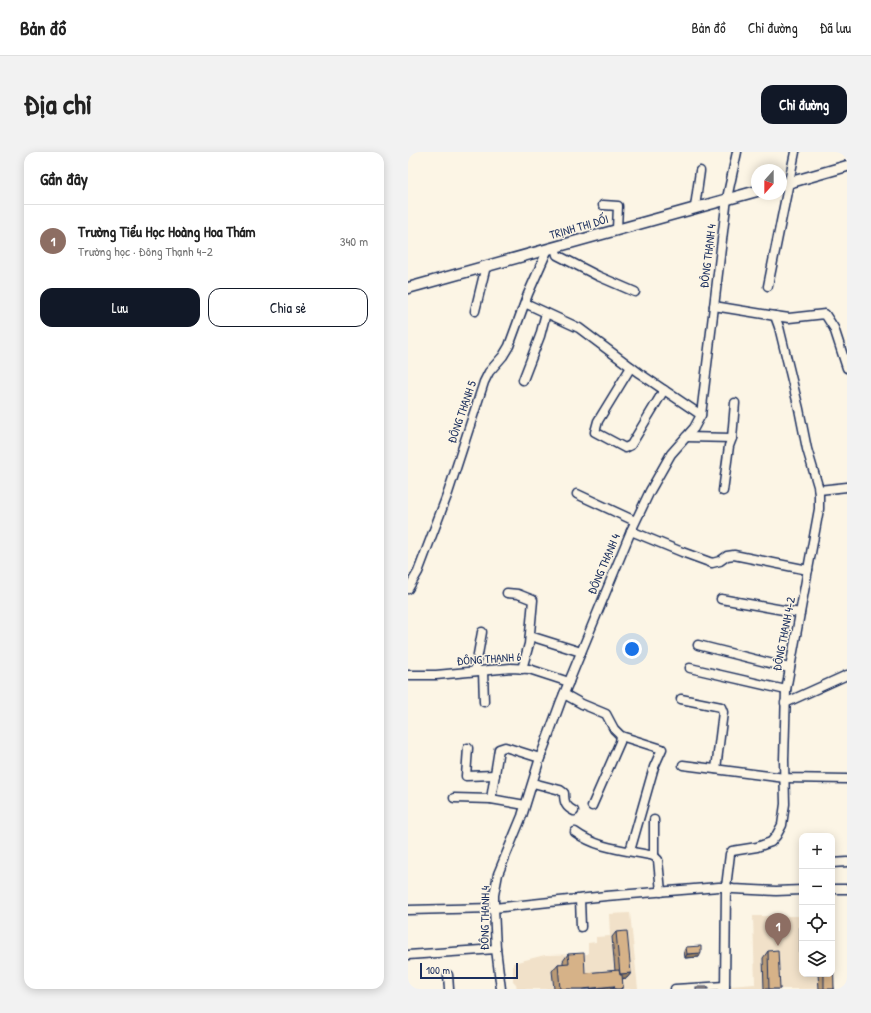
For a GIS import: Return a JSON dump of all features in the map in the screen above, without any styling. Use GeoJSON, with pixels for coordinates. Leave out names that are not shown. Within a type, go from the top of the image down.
{"type":"FeatureCollection","features":[{"type":"Feature","properties":{"kind":"main road"},"geometry":{"type":"LineString","coordinates":[[787,184],[847,166]]}},
{"type":"Feature","properties":{"kind":"main road","name":"TRỊNH THỊ DỐI"},"geometry":{"type":"LineString","coordinates":[[408,288],[751,192]]}},
{"type":"Feature","properties":{"kind":"street","name":"ĐÔNG THẠNH 4"},"geometry":{"type":"LineString","coordinates":[[500,989],[494,908],[494,895],[498,874],[525,805],[540,758],[564,694],[631,531],[650,491],[671,454],[694,428],[701,415],[727,198],[737,152]]}},
{"type":"Feature","properties":{"kind":"street"},"geometry":{"type":"LineString","coordinates":[[787,178],[795,152]]}},
{"type":"Feature","properties":{"kind":"street"},"geometry":{"type":"LineString","coordinates":[[695,207],[700,171]]}},
{"type":"Feature","properties":{"kind":"street"},"geometry":{"type":"LineString","coordinates":[[768,286],[782,200]]}},
{"type":"Feature","properties":{"kind":"street"},"geometry":{"type":"LineString","coordinates":[[603,205],[618,206],[617,229]]}},
{"type":"Feature","properties":{"kind":"street"},"geometry":{"type":"LineString","coordinates":[[552,248],[557,255],[598,276],[635,292]]}},
{"type":"Feature","properties":{"kind":"street","name":"ĐÔNG THẠNH 5"},"geometry":{"type":"LineString","coordinates":[[408,589],[418,572],[448,493],[484,382],[489,372],[503,356],[509,346],[525,303],[552,248]]}},
{"type":"Feature","properties":{"kind":"street"},"geometry":{"type":"LineString","coordinates":[[475,311],[486,266]]}},
{"type":"Feature","properties":{"kind":"street"},"geometry":{"type":"LineString","coordinates":[[525,303],[579,328],[630,367],[701,415]]}},
{"type":"Feature","properties":{"kind":"street"},"geometry":{"type":"LineString","coordinates":[[714,306],[789,318],[825,314],[834,328],[847,368]]}},
{"type":"Feature","properties":{"kind":"street"},"geometry":{"type":"LineString","coordinates":[[523,380],[540,336],[546,312]]}},
{"type":"Feature","properties":{"kind":"street","name":"ĐÔNG THẠNH 4-2"},"geometry":{"type":"LineString","coordinates":[[725,987],[726,887],[730,854],[732,851],[757,847],[771,842],[782,825],[785,804],[786,690],[808,570],[812,538],[819,508],[819,490],[807,450],[799,409],[775,316]]}},
{"type":"Feature","properties":{"kind":"street"},"geometry":{"type":"LineString","coordinates":[[630,367],[598,421],[595,432],[625,448],[631,445],[664,390]]}},
{"type":"Feature","properties":{"kind":"street"},"geometry":{"type":"LineString","coordinates":[[723,491],[729,446],[732,438],[735,403]]}},
{"type":"Feature","properties":{"kind":"street"},"geometry":{"type":"LineString","coordinates":[[686,437],[732,438]]}},
{"type":"Feature","properties":{"kind":"street"},"geometry":{"type":"LineString","coordinates":[[819,490],[847,487]]}},
{"type":"Feature","properties":{"kind":"street"},"geometry":{"type":"LineString","coordinates":[[577,494],[635,522]]}},
{"type":"Feature","properties":{"kind":"street"},"geometry":{"type":"LineString","coordinates":[[631,531],[712,563],[720,561],[727,556],[734,555],[808,570]]}},
{"type":"Feature","properties":{"kind":"street"},"geometry":{"type":"LineString","coordinates":[[507,593],[518,594],[533,600],[530,636],[522,669]]}},
{"type":"Feature","properties":{"kind":"street"},"geometry":{"type":"LineString","coordinates":[[721,599],[800,613]]}},
{"type":"Feature","properties":{"kind":"street"},"geometry":{"type":"LineString","coordinates":[[482,632],[478,671],[484,702]]}},
{"type":"Feature","properties":{"kind":"street"},"geometry":{"type":"LineString","coordinates":[[530,636],[581,652]]}},
{"type":"Feature","properties":{"kind":"street"},"geometry":{"type":"LineString","coordinates":[[698,645],[789,668]]}},
{"type":"Feature","properties":{"kind":"street","name":"ĐÔNG THẠNH 6"},"geometry":{"type":"LineString","coordinates":[[408,675],[436,675],[511,668],[529,669],[569,682]]}},
{"type":"Feature","properties":{"kind":"street"},"geometry":{"type":"LineString","coordinates":[[690,668],[786,690]]}},
{"type":"Feature","properties":{"kind":"street"},"geometry":{"type":"LineString","coordinates":[[785,703],[847,675]]}},
{"type":"Feature","properties":{"kind":"street"},"geometry":{"type":"LineString","coordinates":[[564,694],[582,704],[606,714],[614,729],[621,736],[662,749],[654,767],[630,851]]}},
{"type":"Feature","properties":{"kind":"street"},"geometry":{"type":"LineString","coordinates":[[682,699],[721,707],[723,712],[716,770]]}},
{"type":"Feature","properties":{"kind":"street"},"geometry":{"type":"LineString","coordinates":[[592,806],[620,742],[621,736]]}},
{"type":"Feature","properties":{"kind":"street"},"geometry":{"type":"LineString","coordinates":[[491,799],[499,749],[505,747],[540,758]]}},
{"type":"Feature","properties":{"kind":"street"},"geometry":{"type":"LineString","coordinates":[[468,748],[466,776],[495,775]]}},
{"type":"Feature","properties":{"kind":"street"},"geometry":{"type":"LineString","coordinates":[[683,766],[785,778],[847,778]]}},
{"type":"Feature","properties":{"kind":"street"},"geometry":{"type":"LineString","coordinates":[[533,782],[560,790],[564,793],[564,802],[567,808],[574,812]]}},
{"type":"Feature","properties":{"kind":"street"},"geometry":{"type":"LineString","coordinates":[[454,798],[491,799],[525,805]]}},
{"type":"Feature","properties":{"kind":"street"},"geometry":{"type":"LineString","coordinates":[[654,820],[654,856]]}},
{"type":"Feature","properties":{"kind":"street"},"geometry":{"type":"LineString","coordinates":[[575,832],[583,838],[611,849],[654,856],[658,860],[661,892]]}},
{"type":"Feature","properties":{"kind":"street"},"geometry":{"type":"LineString","coordinates":[[835,863],[847,862]]}},
{"type":"Feature","properties":{"kind":"street"},"geometry":{"type":"LineString","coordinates":[[408,910],[494,908],[580,899],[726,887],[740,890],[799,890]]}},
{"type":"Feature","properties":{"kind":"street"},"geometry":{"type":"LineString","coordinates":[[835,889],[847,889]]}},
{"type":"Feature","properties":{"kind":"street"},"geometry":{"type":"LineString","coordinates":[[580,899],[581,927]]}},
{"type":"Feature","properties":{"kind":"street"},"geometry":{"type":"LineString","coordinates":[[408,954],[496,949]]}},
{"type":"Feature","properties":{"kind":"street"},"geometry":{"type":"LineString","coordinates":[[448,975],[449,989]]}},
{"type":"Feature","properties":{"kind":"street"},"geometry":{"type":"LineString","coordinates":[[675,989],[725,987]]}},
{"type":"Feature","properties":{"kind":"shaded area"},"geometry":{"type":"Polygon","coordinates":[[[630,913],[638,989],[517,989],[516,984],[513,981],[513,963],[545,955],[588,954],[588,943],[596,942],[596,937],[610,936],[609,914],[630,913]]]}},
{"type":"Feature","properties":{"kind":"shaded area"},"geometry":{"type":"Polygon","coordinates":[[[753,916],[799,916],[799,977],[834,977],[835,989],[730,989],[730,986],[755,984],[753,916]]]}},
{"type":"Feature","properties":{"kind":"building"},"geometry":{"type":"Polygon","coordinates":[[[627,931],[631,973],[620,974],[616,932],[627,931]]]}},
{"type":"Feature","properties":{"kind":"building"},"geometry":{"type":"Polygon","coordinates":[[[701,946],[701,953],[687,954],[686,947],[701,946]]]}},
{"type":"Feature","properties":{"kind":"building"},"geometry":{"type":"Polygon","coordinates":[[[778,950],[780,989],[769,989],[768,951],[778,950]]]}},
{"type":"Feature","properties":{"kind":"building"},"geometry":{"type":"Polygon","coordinates":[[[584,953],[585,973],[619,970],[620,975],[622,975],[623,987],[621,989],[615,989],[614,986],[582,989],[560,989],[558,964],[569,963],[568,954],[584,953]]]}},
{"type":"Feature","properties":{"kind":"building"},"geometry":{"type":"Polygon","coordinates":[[[824,977],[834,977],[834,989],[824,989],[824,977]]]}},
{"type":"Feature","properties":{"kind":"building"},"geometry":{"type":"Polygon","coordinates":[[[696,987],[708,987],[708,989],[696,989],[696,987]]]}},
{"type":"Feature","properties":{"kind":"place","name":"Trường Tiểu Học Hoàng Hoa Thám"},"geometry":{"type":"Point","coordinates":[778,946]}}]}
